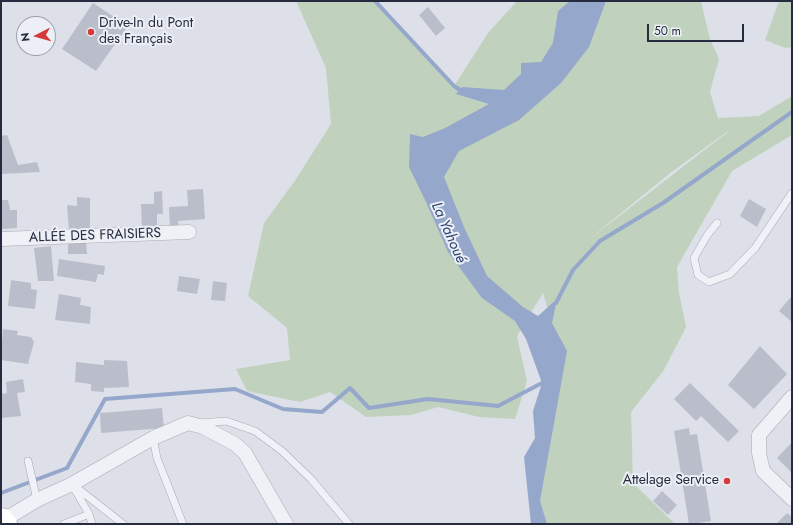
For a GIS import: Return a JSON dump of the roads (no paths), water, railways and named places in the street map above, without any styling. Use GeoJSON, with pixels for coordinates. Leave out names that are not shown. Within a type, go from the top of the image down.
{"type":"FeatureCollection","features":[{"type":"Feature","properties":{"kind":"main road"},"geometry":{"type":"LineString","coordinates":[[1,518],[6,524]]}},
{"type":"Feature","properties":{"kind":"street","name":"ALLÉE DES FRAISIERS"},"geometry":{"type":"LineString","coordinates":[[1,239],[189,232]]}},
{"type":"Feature","properties":{"kind":"street"},"geometry":{"type":"LineString","coordinates":[[792,398],[759,435],[759,453],[763,471],[792,499]]}},
{"type":"Feature","properties":{"kind":"street"},"geometry":{"type":"LineString","coordinates":[[1,518],[12,515],[35,501],[72,484],[153,438],[188,423],[203,427],[235,444],[245,453],[286,524]]}},
{"type":"Feature","properties":{"kind":"street"},"geometry":{"type":"LineString","coordinates":[[17,524],[35,501]]}},
{"type":"Feature","properties":{"kind":"lane"},"geometry":{"type":"LineString","coordinates":[[717,223],[708,234],[694,258],[698,275],[709,282],[730,274],[755,248],[792,193]]}},
{"type":"Feature","properties":{"kind":"lane"},"geometry":{"type":"LineString","coordinates":[[188,423],[226,421],[255,432],[282,451],[311,479],[349,524]]}},
{"type":"Feature","properties":{"kind":"lane"},"geometry":{"type":"LineString","coordinates":[[153,438],[157,458],[183,524]]}},
{"type":"Feature","properties":{"kind":"lane"},"geometry":{"type":"LineString","coordinates":[[28,461],[33,481],[35,501]]}},
{"type":"Feature","properties":{"kind":"lane"},"geometry":{"type":"LineString","coordinates":[[72,484],[89,514],[92,524]]}},
{"type":"Feature","properties":{"kind":"lane"},"geometry":{"type":"LineString","coordinates":[[72,484],[123,524]]}},
{"type":"Feature","properties":{"kind":"lane"},"geometry":{"type":"LineString","coordinates":[[64,524],[89,514]]}},
{"type":"Feature","properties":{"kind":"water","name":"La Yahoué"},"geometry":{"type":"Polygon","coordinates":[[[570,1],[606,1],[589,47],[561,83],[519,120],[459,151],[444,177],[464,227],[487,276],[523,307],[538,316],[557,299],[552,323],[567,351],[540,501],[547,524],[531,524],[524,457],[535,438],[533,411],[542,383],[526,339],[515,321],[482,298],[448,252],[409,167],[410,134],[423,137],[445,128],[489,104],[456,94],[462,87],[504,90],[521,74],[521,63],[541,62],[553,43],[558,11],[570,1]]]}},
{"type":"Feature","properties":{"kind":"waterway"},"geometry":{"type":"LineString","coordinates":[[375,1],[454,86],[464,92]]}},
{"type":"Feature","properties":{"kind":"waterway"},"geometry":{"type":"LineString","coordinates":[[556,303],[573,270],[600,241],[663,203],[792,112]]}},
{"type":"Feature","properties":{"kind":"waterway"},"geometry":{"type":"LineString","coordinates":[[1,493],[67,468],[105,399],[235,389],[283,409],[322,412],[350,388],[369,408],[428,399],[498,406],[542,383]]}},
{"type":"Feature","properties":{"kind":"place","name":"Drive-In du Pont des Français"},"geometry":{"type":"Point","coordinates":[91,32]}},
{"type":"Feature","properties":{"kind":"place","name":"Attelage Service"},"geometry":{"type":"Point","coordinates":[727,481]}}]}
